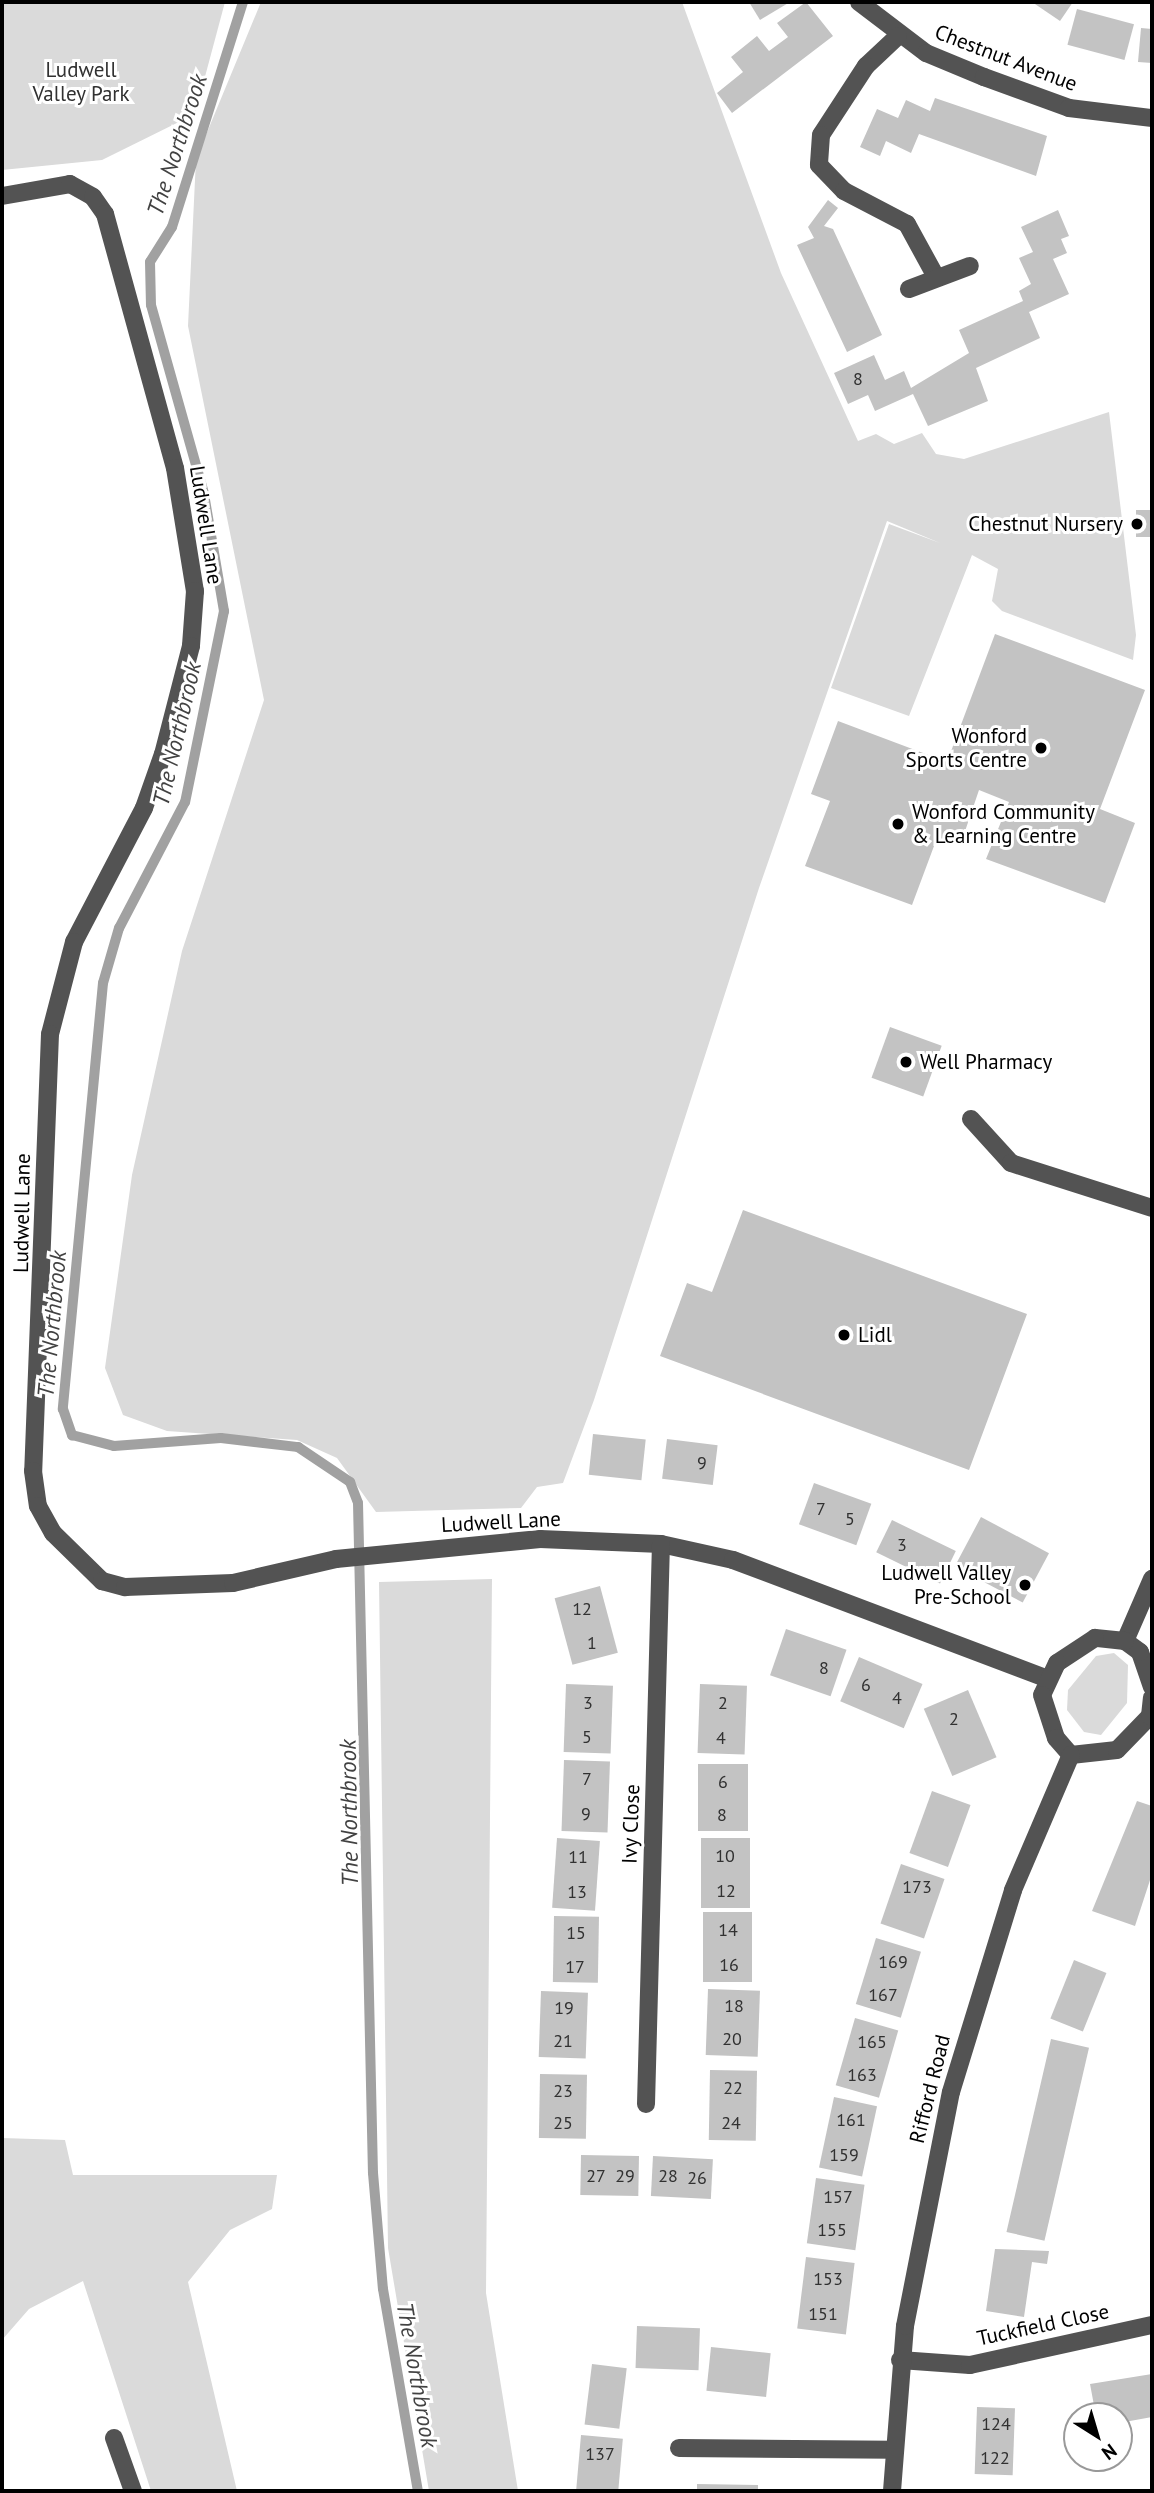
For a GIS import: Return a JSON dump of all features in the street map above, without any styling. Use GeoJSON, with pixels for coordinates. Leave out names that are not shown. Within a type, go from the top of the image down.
{"type":"FeatureCollection","features":[{"type":"Feature","properties":{"kind":"street","name":"Chestnut Avenue"},"geometry":{"type":"LineString","coordinates":[[859,2],[898,36],[926,53],[1059,105],[1152,118]]}},
{"type":"Feature","properties":{"kind":"street"},"geometry":{"type":"LineString","coordinates":[[898,36],[866,66],[821,135],[819,165],[844,191],[907,224],[936,277]]}},
{"type":"Feature","properties":{"kind":"street","name":"Ludwell Lane"},"geometry":{"type":"LineString","coordinates":[[2,196],[70,184],[93,197],[105,214],[175,468],[195,591],[191,646],[163,754],[58,986],[45,1078],[47,1217],[33,1471],[38,1506],[53,1533],[103,1581],[125,1587],[233,1583],[336,1559],[540,1539],[661,1544],[733,1560],[1046,1678]]}},
{"type":"Feature","properties":{"kind":"street"},"geometry":{"type":"LineString","coordinates":[[909,289],[970,266]]}},
{"type":"Feature","properties":{"kind":"street"},"geometry":{"type":"LineString","coordinates":[[971,1119],[1011,1163],[1152,1208]]}},
{"type":"Feature","properties":{"kind":"street","name":"Ivy Close"},"geometry":{"type":"LineString","coordinates":[[646,2104],[661,1544]]}},
{"type":"Feature","properties":{"kind":"street"},"geometry":{"type":"LineString","coordinates":[[1125,1641],[1152,1579]]}},
{"type":"Feature","properties":{"kind":"street"},"geometry":{"type":"LineString","coordinates":[[1152,1687],[1140,1652],[1125,1641],[1094,1638],[1076,1646],[1046,1678],[1045,1715],[1071,1755],[1117,1750],[1152,1710]]}},
{"type":"Feature","properties":{"kind":"street","name":"Rifford Road"},"geometry":{"type":"LineString","coordinates":[[892,2491],[900,2360],[920,2233],[986,1967],[1071,1755]]}},
{"type":"Feature","properties":{"kind":"street","name":"Tuckfield Close"},"geometry":{"type":"LineString","coordinates":[[900,2360],[970,2365],[1152,2325]]}},
{"type":"Feature","properties":{"kind":"street"},"geometry":{"type":"LineString","coordinates":[[114,2438],[133,2491]]}},
{"type":"Feature","properties":{"kind":"street"},"geometry":{"type":"LineString","coordinates":[[679,2448],[893,2450]]}},
{"type":"Feature","properties":{"kind":"green space","name":"Ludwell Valley Park"},"geometry":{"type":"Polygon","coordinates":[[[2,2],[225,2],[195,114],[102,160],[2,170],[2,2]]]}},
{"type":"Feature","properties":{"kind":"green space"},"geometry":{"type":"Polygon","coordinates":[[[261,2],[682,2],[781,273],[858,441],[876,434],[894,444],[922,433],[936,454],[964,459],[1109,412],[1136,635],[1133,660],[1002,611],[992,601],[998,569],[972,555],[909,716],[831,688],[889,524],[940,543],[887,521],[759,888],[594,1400],[563,1483],[537,1487],[521,1508],[376,1512],[337,1458],[297,1440],[167,1431],[123,1415],[105,1368],[132,1175],[182,951],[264,700],[188,326],[196,159],[261,2]]]}},
{"type":"Feature","properties":{"kind":"green space"},"geometry":{"type":"Polygon","coordinates":[[[492,1579],[486,2293],[518,2491],[429,2491],[388,2248],[379,1582],[492,1579]]]}},
{"type":"Feature","properties":{"kind":"green space"},"geometry":{"type":"Polygon","coordinates":[[[1114,1653],[1128,1665],[1127,1703],[1101,1735],[1084,1732],[1067,1710],[1068,1690],[1096,1656],[1114,1653]]]}},
{"type":"Feature","properties":{"kind":"green space"},"geometry":{"type":"Polygon","coordinates":[[[2,2138],[65,2140],[73,2175],[277,2175],[272,2209],[230,2230],[188,2282],[237,2491],[151,2491],[83,2281],[29,2309],[2,2340],[2,2138]]]}},
{"type":"Feature","properties":{"kind":"building"},"geometry":{"type":"Polygon","coordinates":[[[749,2],[790,2],[760,20],[749,2]]]}},
{"type":"Feature","properties":{"kind":"building"},"geometry":{"type":"Polygon","coordinates":[[[806,2],[833,36],[732,113],[717,93],[743,72],[731,57],[757,36],[769,51],[788,37],[777,23],[806,2]]]}},
{"type":"Feature","properties":{"kind":"building"},"geometry":{"type":"Polygon","coordinates":[[[1032,2],[1073,2],[1060,21],[1032,2]]]}},
{"type":"Feature","properties":{"kind":"building"},"geometry":{"type":"Polygon","coordinates":[[[1077,9],[1134,24],[1124,60],[1067,45],[1077,9]]]}},
{"type":"Feature","properties":{"kind":"building"},"geometry":{"type":"Polygon","coordinates":[[[1141,28],[1152,29],[1152,63],[1138,62],[1141,28]]]}},
{"type":"Feature","properties":{"kind":"building"},"geometry":{"type":"Polygon","coordinates":[[[935,98],[1047,136],[1036,176],[919,134],[911,153],[886,141],[880,156],[860,147],[877,109],[898,118],[906,100],[930,111],[935,98]]]}},
{"type":"Feature","properties":{"kind":"building"},"geometry":{"type":"Polygon","coordinates":[[[828,200],[838,208],[824,226],[833,229],[882,335],[847,352],[797,245],[814,238],[808,227],[828,200]]]}},
{"type":"Feature","properties":{"kind":"building"},"geometry":{"type":"Polygon","coordinates":[[[1058,210],[1069,236],[1061,239],[1067,253],[1053,259],[1069,294],[1029,312],[1040,338],[976,368],[988,401],[928,426],[913,394],[875,411],[868,395],[848,404],[834,373],[874,355],[885,380],[904,371],[911,388],[969,353],[959,330],[1023,301],[1019,291],[1031,284],[1019,258],[1033,252],[1021,227],[1058,210]]]}},
{"type":"Feature","properties":{"kind":"building"},"geometry":{"type":"Polygon","coordinates":[[[1136,510],[1152,510],[1152,537],[1136,537],[1136,510]]]}},
{"type":"Feature","properties":{"kind":"building"},"geometry":{"type":"Polygon","coordinates":[[[995,634],[1145,690],[1100,809],[1135,823],[1105,903],[986,859],[1009,802],[979,790],[960,846],[937,838],[912,905],[805,866],[830,801],[811,794],[838,721],[947,762],[995,634]]]}},
{"type":"Feature","properties":{"kind":"building","name":"Well Pharmacy"},"geometry":{"type":"Polygon","coordinates":[[[890,1027],[942,1046],[923,1097],[872,1078],[890,1027]]]}},
{"type":"Feature","properties":{"kind":"building","name":"Lidl"},"geometry":{"type":"Polygon","coordinates":[[[743,1210],[1027,1314],[969,1470],[660,1356],[687,1283],[712,1292],[743,1210]]]}},
{"type":"Feature","properties":{"kind":"building"},"geometry":{"type":"Polygon","coordinates":[[[593,1434],[646,1440],[641,1480],[589,1475],[593,1434]]]}},
{"type":"Feature","properties":{"kind":"building"},"geometry":{"type":"Polygon","coordinates":[[[667,1439],[718,1445],[713,1485],[662,1479],[667,1439]]]}},
{"type":"Feature","properties":{"kind":"building"},"geometry":{"type":"Polygon","coordinates":[[[814,1483],[871,1504],[856,1545],[799,1524],[814,1483]]]}},
{"type":"Feature","properties":{"kind":"building"},"geometry":{"type":"Polygon","coordinates":[[[981,1517],[1049,1553],[1023,1603],[955,1566],[981,1517]]]}},
{"type":"Feature","properties":{"kind":"building"},"geometry":{"type":"Polygon","coordinates":[[[892,1520],[956,1551],[940,1583],[876,1552],[892,1520]]]}},
{"type":"Feature","properties":{"kind":"building"},"geometry":{"type":"Polygon","coordinates":[[[600,1586],[618,1653],[572,1665],[555,1598],[600,1586]]]}},
{"type":"Feature","properties":{"kind":"building"},"geometry":{"type":"Polygon","coordinates":[[[786,1629],[847,1650],[831,1696],[770,1675],[786,1629]]]}},
{"type":"Feature","properties":{"kind":"building"},"geometry":{"type":"Polygon","coordinates":[[[859,1657],[923,1684],[904,1728],[840,1701],[859,1657]]]}},
{"type":"Feature","properties":{"kind":"building"},"geometry":{"type":"Polygon","coordinates":[[[566,1684],[613,1686],[611,1754],[564,1752],[566,1684]]]}},
{"type":"Feature","properties":{"kind":"building"},"geometry":{"type":"Polygon","coordinates":[[[700,1684],[747,1686],[745,1755],[698,1753],[700,1684]]]}},
{"type":"Feature","properties":{"kind":"building"},"geometry":{"type":"Polygon","coordinates":[[[968,1690],[997,1757],[952,1776],[924,1709],[968,1690]]]}},
{"type":"Feature","properties":{"kind":"building"},"geometry":{"type":"Polygon","coordinates":[[[564,1760],[610,1762],[607,1833],[562,1831],[564,1760]]]}},
{"type":"Feature","properties":{"kind":"building"},"geometry":{"type":"Polygon","coordinates":[[[698,1764],[748,1764],[748,1831],[698,1831],[698,1764]]]}},
{"type":"Feature","properties":{"kind":"building"},"geometry":{"type":"Polygon","coordinates":[[[932,1791],[971,1805],[948,1867],[909,1853],[932,1791]]]}},
{"type":"Feature","properties":{"kind":"building"},"geometry":{"type":"Polygon","coordinates":[[[1137,1801],[1152,1806],[1152,1874],[1135,1926],[1092,1911],[1137,1801]]]}},
{"type":"Feature","properties":{"kind":"building"},"geometry":{"type":"Polygon","coordinates":[[[557,1838],[600,1841],[595,1911],[552,1908],[557,1838]]]}},
{"type":"Feature","properties":{"kind":"building"},"geometry":{"type":"Polygon","coordinates":[[[701,1838],[750,1838],[750,1908],[701,1908],[701,1838]]]}},
{"type":"Feature","properties":{"kind":"building"},"geometry":{"type":"Polygon","coordinates":[[[901,1864],[944,1879],[924,1939],[880,1924],[901,1864]]]}},
{"type":"Feature","properties":{"kind":"building"},"geometry":{"type":"Polygon","coordinates":[[[703,1912],[752,1912],[752,1982],[703,1982],[703,1912]]]}},
{"type":"Feature","properties":{"kind":"building"},"geometry":{"type":"Polygon","coordinates":[[[554,1916],[599,1917],[598,1983],[553,1982],[554,1916]]]}},
{"type":"Feature","properties":{"kind":"building"},"geometry":{"type":"Polygon","coordinates":[[[876,1938],[921,1952],[901,2018],[856,2004],[876,1938]]]}},
{"type":"Feature","properties":{"kind":"building"},"geometry":{"type":"Polygon","coordinates":[[[1074,1960],[1106,1973],[1083,2032],[1050,2018],[1074,1960]]]}},
{"type":"Feature","properties":{"kind":"building"},"geometry":{"type":"Polygon","coordinates":[[[708,1989],[760,1991],[758,2057],[706,2055],[708,1989]]]}},
{"type":"Feature","properties":{"kind":"building"},"geometry":{"type":"Polygon","coordinates":[[[541,1991],[588,1993],[586,2059],[539,2057],[541,1991]]]}},
{"type":"Feature","properties":{"kind":"building"},"geometry":{"type":"Polygon","coordinates":[[[855,2018],[898,2030],[879,2098],[836,2085],[855,2018]]]}},
{"type":"Feature","properties":{"kind":"building"},"geometry":{"type":"Polygon","coordinates":[[[1051,2039],[1089,2048],[1044,2241],[1006,2232],[1051,2039]]]}},
{"type":"Feature","properties":{"kind":"building"},"geometry":{"type":"Polygon","coordinates":[[[710,2070],[757,2071],[756,2141],[709,2140],[710,2070]]]}},
{"type":"Feature","properties":{"kind":"building"},"geometry":{"type":"Polygon","coordinates":[[[540,2074],[587,2075],[586,2139],[539,2138],[540,2074]]]}},
{"type":"Feature","properties":{"kind":"building"},"geometry":{"type":"Polygon","coordinates":[[[834,2097],[877,2106],[862,2177],[819,2167],[834,2097]]]}},
{"type":"Feature","properties":{"kind":"building"},"geometry":{"type":"Polygon","coordinates":[[[581,2155],[639,2156],[638,2196],[580,2195],[581,2155]]]}},
{"type":"Feature","properties":{"kind":"building"},"geometry":{"type":"Polygon","coordinates":[[[653,2156],[713,2159],[711,2199],[651,2196],[653,2156]]]}},
{"type":"Feature","properties":{"kind":"building"},"geometry":{"type":"Polygon","coordinates":[[[816,2178],[865,2185],[855,2250],[807,2243],[816,2178]]]}},
{"type":"Feature","properties":{"kind":"building"},"geometry":{"type":"Polygon","coordinates":[[[995,2249],[1049,2251],[1047,2264],[1032,2262],[1024,2317],[986,2311],[995,2249]]]}},
{"type":"Feature","properties":{"kind":"building"},"geometry":{"type":"Polygon","coordinates":[[[806,2257],[855,2263],[846,2334],[797,2328],[806,2257]]]}},
{"type":"Feature","properties":{"kind":"building"},"geometry":{"type":"Polygon","coordinates":[[[637,2326],[700,2328],[698,2370],[636,2368],[637,2326]]]}},
{"type":"Feature","properties":{"kind":"building"},"geometry":{"type":"Polygon","coordinates":[[[711,2347],[771,2353],[766,2397],[706,2391],[711,2347]]]}},
{"type":"Feature","properties":{"kind":"building"},"geometry":{"type":"Polygon","coordinates":[[[592,2364],[627,2368],[619,2429],[585,2425],[592,2364]]]}},
{"type":"Feature","properties":{"kind":"building"},"geometry":{"type":"Polygon","coordinates":[[[1152,2374],[1152,2417],[1133,2420],[1133,2402],[1093,2402],[1090,2384],[1152,2374]]]}},
{"type":"Feature","properties":{"kind":"building"},"geometry":{"type":"Polygon","coordinates":[[[977,2407],[1015,2408],[1013,2475],[975,2474],[977,2407]]]}},
{"type":"Feature","properties":{"kind":"building"},"geometry":{"type":"Polygon","coordinates":[[[581,2435],[623,2439],[618,2491],[576,2491],[581,2435]]]}},
{"type":"Feature","properties":{"kind":"building"},"geometry":{"type":"Polygon","coordinates":[[[697,2484],[758,2485],[758,2491],[697,2491],[697,2484]]]}},
{"type":"Feature","properties":{"kind":"waterway","name":"The Northbrook"},"geometry":{"type":"LineString","coordinates":[[243,2],[172,227],[150,262],[151,305],[204,494],[224,611],[185,802],[119,928],[103,983],[63,1409],[72,1435],[114,1446],[221,1438],[298,1447],[350,1482],[358,1503],[373,2173],[383,2289],[418,2491]]}},
{"type":"Feature","properties":{"kind":"place","name":"Chestnut Nursery"},"geometry":{"type":"Point","coordinates":[1137,524]}},
{"type":"Feature","properties":{"kind":"place","name":"Wonford Sports Centre"},"geometry":{"type":"Point","coordinates":[1041,748]}},
{"type":"Feature","properties":{"kind":"place","name":"Wonford Community & Learning Centre"},"geometry":{"type":"Point","coordinates":[898,824]}},
{"type":"Feature","properties":{"kind":"place","name":"Well Pharmacy"},"geometry":{"type":"Point","coordinates":[906,1062]}},
{"type":"Feature","properties":{"kind":"place","name":"Lidl"},"geometry":{"type":"Point","coordinates":[844,1335]}},
{"type":"Feature","properties":{"kind":"place","name":"Ludwell Valley Pre-School"},"geometry":{"type":"Point","coordinates":[1025,1585]}}]}
